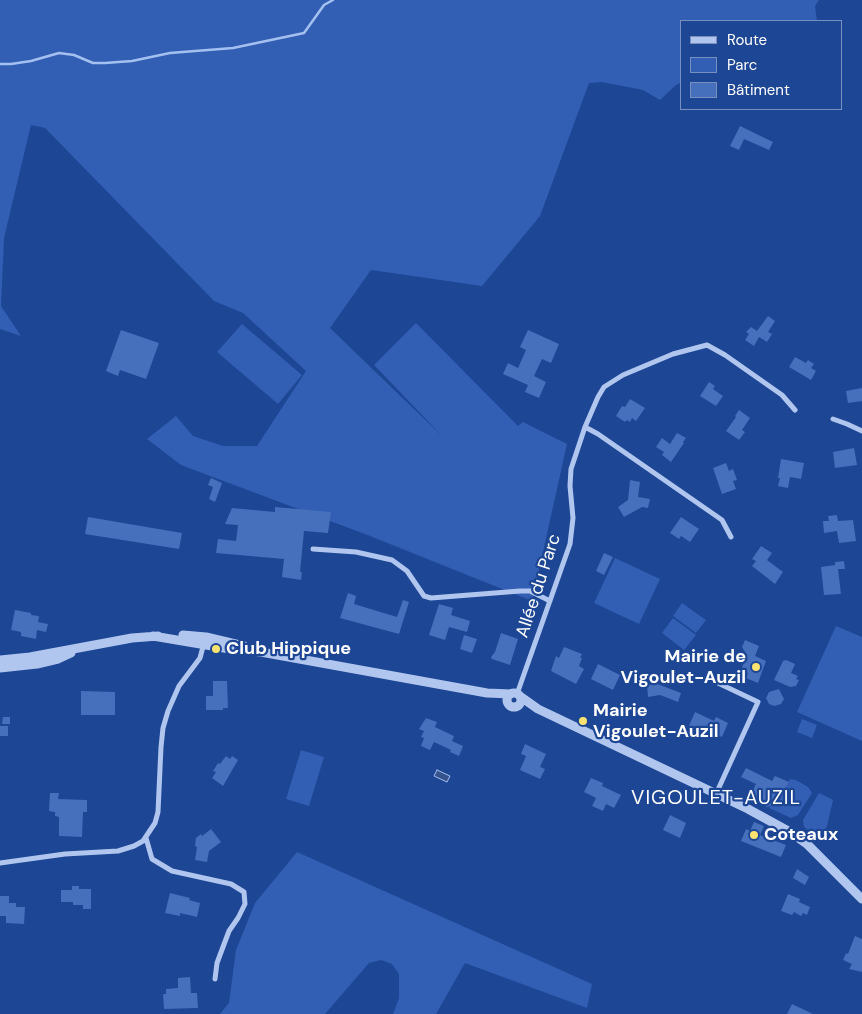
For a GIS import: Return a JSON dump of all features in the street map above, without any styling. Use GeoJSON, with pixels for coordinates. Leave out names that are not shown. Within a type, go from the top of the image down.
{"type":"FeatureCollection","features":[{"type":"Feature","properties":{"kind":"street","name":"Allée du Parc"},"geometry":{"type":"LineString","coordinates":[[517,695],[570,544],[572,518],[571,469],[585,427],[604,387],[613,381],[673,354],[707,345],[725,355],[782,395],[795,410]]}},
{"type":"Feature","properties":{"kind":"street"},"geometry":{"type":"LineString","coordinates":[[833,419],[862,431]]}},
{"type":"Feature","properties":{"kind":"street"},"geometry":{"type":"LineString","coordinates":[[585,427],[598,434],[722,520],[731,536]]}},
{"type":"Feature","properties":{"kind":"street"},"geometry":{"type":"LineString","coordinates":[[313,549],[356,552],[392,560],[407,571],[424,596],[431,598],[520,590],[530,591],[550,601]]}},
{"type":"Feature","properties":{"kind":"street"},"geometry":{"type":"LineString","coordinates":[[0,660],[30,657],[132,638],[170,635],[232,643],[260,652],[488,693],[517,695],[538,709],[767,819],[807,844],[862,899]]}},
{"type":"Feature","properties":{"kind":"street"},"geometry":{"type":"LineString","coordinates":[[0,863],[65,854],[118,851],[134,846],[146,838],[155,823],[158,812],[161,747],[163,728],[168,711],[179,686],[200,658],[205,641]]}},
{"type":"Feature","properties":{"kind":"street"},"geometry":{"type":"LineString","coordinates":[[0,668],[37,664],[58,659],[83,648]]}},
{"type":"Feature","properties":{"kind":"street"},"geometry":{"type":"LineString","coordinates":[[716,794],[758,702],[718,683]]}},
{"type":"Feature","properties":{"kind":"street"},"geometry":{"type":"LineString","coordinates":[[488,693],[508,703],[511,707],[538,709]]}},
{"type":"Feature","properties":{"kind":"street"},"geometry":{"type":"LineString","coordinates":[[508,703],[508,698],[517,695]]}},
{"type":"Feature","properties":{"kind":"street"},"geometry":{"type":"LineString","coordinates":[[517,695],[521,703],[517,707]]}},
{"type":"Feature","properties":{"kind":"street"},"geometry":{"type":"LineString","coordinates":[[146,838],[152,859],[172,871],[231,884],[244,892],[244,904],[238,918],[229,931],[217,963],[215,979]]}},
{"type":"Feature","properties":{"kind":"green space"},"geometry":{"type":"Polygon","coordinates":[[[0,0],[819,0],[815,6],[817,20],[680,20],[680,83],[660,100],[643,90],[602,82],[589,83],[540,216],[482,286],[371,270],[330,328],[442,436],[374,365],[416,323],[518,426],[523,422],[567,444],[532,601],[370,536],[181,465],[147,439],[176,416],[193,436],[223,446],[257,446],[306,371],[243,313],[214,301],[45,128],[31,125],[4,238],[1,306],[21,336],[0,329],[0,0]]]}},
{"type":"Feature","properties":{"kind":"green space"},"geometry":{"type":"Polygon","coordinates":[[[242,324],[302,375],[278,404],[217,352],[242,324]]]}},
{"type":"Feature","properties":{"kind":"green space"},"geometry":{"type":"Polygon","coordinates":[[[615,558],[660,579],[639,624],[594,603],[615,558]]]}},
{"type":"Feature","properties":{"kind":"green space"},"geometry":{"type":"Polygon","coordinates":[[[682,603],[706,620],[696,633],[673,616],[682,603]]]}},
{"type":"Feature","properties":{"kind":"green space"},"geometry":{"type":"Polygon","coordinates":[[[673,618],[696,635],[684,650],[662,633],[673,618]]]}},
{"type":"Feature","properties":{"kind":"green space"},"geometry":{"type":"Polygon","coordinates":[[[836,626],[862,637],[862,741],[797,712],[836,626]]]}},
{"type":"Feature","properties":{"kind":"green space"},"geometry":{"type":"Polygon","coordinates":[[[802,719],[817,725],[812,738],[797,732],[802,719]]]}},
{"type":"Feature","properties":{"kind":"green space"},"geometry":{"type":"Polygon","coordinates":[[[301,750],[324,757],[309,806],[286,799],[301,750]]]}},
{"type":"Feature","properties":{"kind":"green space"},"geometry":{"type":"Polygon","coordinates":[[[790,779],[796,780],[808,787],[812,793],[798,815],[791,818],[769,808],[771,803],[777,803],[790,779]]]}},
{"type":"Feature","properties":{"kind":"green space"},"geometry":{"type":"Polygon","coordinates":[[[819,793],[833,800],[827,826],[821,840],[804,827],[803,820],[819,793]]]}},
{"type":"Feature","properties":{"kind":"green space"},"geometry":{"type":"Polygon","coordinates":[[[297,852],[592,984],[587,1008],[465,963],[436,1014],[393,1014],[399,998],[399,974],[392,964],[381,960],[369,963],[325,1014],[220,1014],[229,1003],[236,950],[255,903],[297,852]]]}},
{"type":"Feature","properties":{"kind":"shaded area"},"geometry":{"type":"Polygon","coordinates":[[[437,770],[450,776],[447,782],[434,776],[437,770]]]}},
{"type":"Feature","properties":{"kind":"building"},"geometry":{"type":"Polygon","coordinates":[[[740,126],[773,142],[769,150],[744,139],[739,150],[730,146],[740,126]]]}},
{"type":"Feature","properties":{"kind":"building"},"geometry":{"type":"Polygon","coordinates":[[[768,316],[775,321],[768,332],[772,334],[767,342],[759,337],[754,346],[745,340],[749,334],[746,332],[751,327],[757,331],[768,316]]]}},
{"type":"Feature","properties":{"kind":"building"},"geometry":{"type":"Polygon","coordinates":[[[121,330],[159,343],[146,379],[120,370],[118,376],[106,371],[121,330]]]}},
{"type":"Feature","properties":{"kind":"building"},"geometry":{"type":"Polygon","coordinates":[[[528,330],[559,344],[551,363],[542,359],[534,376],[546,382],[539,398],[525,392],[528,385],[503,374],[508,363],[518,368],[526,350],[520,347],[528,330]]]}},
{"type":"Feature","properties":{"kind":"building"},"geometry":{"type":"Polygon","coordinates":[[[795,357],[806,363],[808,360],[814,364],[811,368],[816,371],[811,380],[789,367],[795,357]]]}},
{"type":"Feature","properties":{"kind":"building"},"geometry":{"type":"Polygon","coordinates":[[[709,382],[715,386],[713,389],[723,396],[716,406],[700,396],[709,382]]]}},
{"type":"Feature","properties":{"kind":"building"},"geometry":{"type":"Polygon","coordinates":[[[862,388],[862,401],[848,403],[846,391],[862,388]]]}},
{"type":"Feature","properties":{"kind":"building"},"geometry":{"type":"Polygon","coordinates":[[[630,399],[645,408],[636,421],[632,418],[630,422],[627,420],[625,422],[616,416],[622,406],[625,407],[630,399]]]}},
{"type":"Feature","properties":{"kind":"building"},"geometry":{"type":"Polygon","coordinates":[[[739,410],[750,418],[742,430],[745,432],[739,440],[726,431],[739,410]]]}},
{"type":"Feature","properties":{"kind":"building"},"geometry":{"type":"Polygon","coordinates":[[[677,433],[686,438],[671,462],[662,455],[664,452],[656,447],[662,438],[670,444],[677,433]]]}},
{"type":"Feature","properties":{"kind":"building"},"geometry":{"type":"Polygon","coordinates":[[[854,448],[857,465],[835,468],[833,452],[854,448]]]}},
{"type":"Feature","properties":{"kind":"building"},"geometry":{"type":"Polygon","coordinates":[[[781,459],[804,463],[801,479],[790,477],[788,488],[778,486],[781,459]]]}},
{"type":"Feature","properties":{"kind":"building"},"geometry":{"type":"Polygon","coordinates":[[[726,463],[729,471],[733,469],[737,480],[733,481],[736,489],[722,494],[713,468],[726,463]]]}},
{"type":"Feature","properties":{"kind":"building"},"geometry":{"type":"Polygon","coordinates":[[[211,478],[222,483],[215,502],[209,499],[213,487],[208,485],[211,478]]]}},
{"type":"Feature","properties":{"kind":"building"},"geometry":{"type":"Polygon","coordinates":[[[630,480],[640,482],[638,497],[650,499],[648,508],[642,507],[624,517],[618,507],[628,500],[630,480]]]}},
{"type":"Feature","properties":{"kind":"building"},"geometry":{"type":"Polygon","coordinates":[[[275,507],[331,512],[328,533],[304,531],[301,580],[282,577],[284,559],[216,553],[218,539],[236,541],[238,525],[225,524],[232,508],[275,512],[275,507]]]}},
{"type":"Feature","properties":{"kind":"building"},"geometry":{"type":"Polygon","coordinates":[[[837,515],[838,521],[853,520],[856,541],[839,543],[837,531],[824,533],[823,521],[829,521],[828,516],[837,515]]]}},
{"type":"Feature","properties":{"kind":"building"},"geometry":{"type":"Polygon","coordinates":[[[88,517],[182,533],[179,549],[85,534],[88,517]]]}},
{"type":"Feature","properties":{"kind":"building"},"geometry":{"type":"Polygon","coordinates":[[[681,517],[699,529],[690,542],[681,536],[679,539],[670,533],[681,517]]]}},
{"type":"Feature","properties":{"kind":"building"},"geometry":{"type":"Polygon","coordinates":[[[761,546],[772,553],[767,560],[783,572],[775,584],[752,566],[756,561],[752,559],[761,546]]]}},
{"type":"Feature","properties":{"kind":"building"},"geometry":{"type":"Polygon","coordinates":[[[604,553],[613,557],[604,575],[596,571],[604,553]]]}},
{"type":"Feature","properties":{"kind":"building"},"geometry":{"type":"Polygon","coordinates":[[[844,561],[845,569],[838,569],[841,594],[824,595],[821,567],[835,565],[835,562],[844,561]]]}},
{"type":"Feature","properties":{"kind":"building"},"geometry":{"type":"Polygon","coordinates":[[[348,593],[356,596],[354,604],[397,617],[403,600],[409,602],[399,634],[340,618],[348,593]]]}},
{"type":"Feature","properties":{"kind":"building"},"geometry":{"type":"Polygon","coordinates":[[[439,604],[453,608],[451,615],[470,621],[467,632],[449,627],[445,640],[429,635],[439,604]]]}},
{"type":"Feature","properties":{"kind":"building"},"geometry":{"type":"Polygon","coordinates":[[[15,610],[39,616],[38,622],[48,624],[46,632],[37,630],[36,639],[21,636],[21,632],[11,630],[15,610]]]}},
{"type":"Feature","properties":{"kind":"building"},"geometry":{"type":"Polygon","coordinates":[[[501,633],[518,639],[510,665],[491,657],[495,652],[501,633]]]}},
{"type":"Feature","properties":{"kind":"building"},"geometry":{"type":"Polygon","coordinates":[[[464,635],[477,639],[472,653],[460,649],[464,635]]]}},
{"type":"Feature","properties":{"kind":"building"},"geometry":{"type":"Polygon","coordinates":[[[745,640],[759,646],[755,656],[766,661],[758,683],[746,678],[748,673],[741,670],[747,655],[742,647],[745,640]]]}},
{"type":"Feature","properties":{"kind":"building"},"geometry":{"type":"Polygon","coordinates":[[[564,647],[582,654],[579,666],[584,669],[576,684],[551,671],[556,656],[559,658],[564,647]]]}},
{"type":"Feature","properties":{"kind":"building"},"geometry":{"type":"Polygon","coordinates":[[[786,660],[795,664],[791,673],[798,676],[796,679],[799,680],[796,686],[790,687],[774,680],[783,661],[786,660]]]}},
{"type":"Feature","properties":{"kind":"building"},"geometry":{"type":"Polygon","coordinates":[[[598,664],[620,675],[613,690],[591,679],[598,664]]]}},
{"type":"Feature","properties":{"kind":"building"},"geometry":{"type":"Polygon","coordinates":[[[213,681],[227,681],[228,708],[223,708],[223,710],[206,710],[206,696],[213,696],[213,681]]]}},
{"type":"Feature","properties":{"kind":"building"},"geometry":{"type":"Polygon","coordinates":[[[652,682],[681,693],[678,702],[660,695],[648,697],[647,685],[653,684],[652,682]]]}},
{"type":"Feature","properties":{"kind":"building"},"geometry":{"type":"Polygon","coordinates":[[[779,689],[784,699],[781,704],[774,706],[769,704],[766,698],[769,692],[779,689]]]}},
{"type":"Feature","properties":{"kind":"building"},"geometry":{"type":"Polygon","coordinates":[[[81,691],[115,692],[115,715],[81,715],[81,691]]]}},
{"type":"Feature","properties":{"kind":"building"},"geometry":{"type":"Polygon","coordinates":[[[695,712],[714,721],[716,717],[728,723],[722,737],[705,729],[702,735],[688,728],[695,712]]]}},
{"type":"Feature","properties":{"kind":"building"},"geometry":{"type":"Polygon","coordinates":[[[3,717],[10,717],[10,724],[2,724],[3,717]]]}},
{"type":"Feature","properties":{"kind":"building"},"geometry":{"type":"Polygon","coordinates":[[[426,718],[437,722],[435,727],[454,736],[452,741],[463,746],[459,756],[434,742],[430,750],[421,746],[424,738],[421,737],[424,731],[419,729],[426,718]]]}},
{"type":"Feature","properties":{"kind":"building"},"geometry":{"type":"Polygon","coordinates":[[[0,726],[8,726],[8,736],[0,736],[0,726]]]}},
{"type":"Feature","properties":{"kind":"building"},"geometry":{"type":"Polygon","coordinates":[[[525,744],[546,754],[540,767],[545,769],[540,779],[520,770],[526,756],[521,754],[525,744]]]}},
{"type":"Feature","properties":{"kind":"building"},"geometry":{"type":"Polygon","coordinates":[[[226,756],[230,759],[232,756],[238,760],[223,786],[212,778],[216,772],[213,771],[218,763],[220,764],[226,756]]]}},
{"type":"Feature","properties":{"kind":"building"},"geometry":{"type":"Polygon","coordinates":[[[746,768],[772,781],[775,776],[789,782],[777,803],[767,807],[751,794],[756,784],[741,777],[746,768]]]}},
{"type":"Feature","properties":{"kind":"building"},"geometry":{"type":"Polygon","coordinates":[[[591,778],[603,783],[602,786],[621,795],[614,808],[606,804],[603,811],[592,806],[596,798],[584,792],[591,778]]]}},
{"type":"Feature","properties":{"kind":"building"},"geometry":{"type":"Polygon","coordinates":[[[50,793],[59,793],[58,799],[87,800],[87,812],[83,812],[82,837],[59,836],[59,817],[55,816],[55,812],[49,811],[50,793]]]}},
{"type":"Feature","properties":{"kind":"building"},"geometry":{"type":"Polygon","coordinates":[[[670,815],[686,823],[680,838],[663,830],[670,815]]]}},
{"type":"Feature","properties":{"kind":"building"},"geometry":{"type":"Polygon","coordinates":[[[754,822],[764,826],[760,835],[786,845],[781,857],[741,841],[746,829],[750,831],[754,822]]]}},
{"type":"Feature","properties":{"kind":"building"},"geometry":{"type":"Polygon","coordinates":[[[211,829],[221,842],[209,851],[207,862],[195,860],[196,838],[211,829]]]}},
{"type":"Feature","properties":{"kind":"building"},"geometry":{"type":"Polygon","coordinates":[[[797,869],[809,877],[805,885],[793,878],[797,869]]]}},
{"type":"Feature","properties":{"kind":"building"},"geometry":{"type":"Polygon","coordinates":[[[72,886],[79,886],[79,889],[91,889],[91,909],[83,909],[83,905],[73,905],[73,902],[61,902],[61,890],[72,890],[72,886]]]}},
{"type":"Feature","properties":{"kind":"building"},"geometry":{"type":"Polygon","coordinates":[[[170,893],[190,898],[189,900],[200,903],[197,917],[180,913],[180,916],[165,913],[170,893]]]}},
{"type":"Feature","properties":{"kind":"building"},"geometry":{"type":"Polygon","coordinates":[[[788,894],[800,899],[799,902],[810,907],[807,915],[803,913],[801,916],[794,912],[792,915],[781,911],[788,894]]]}},
{"type":"Feature","properties":{"kind":"building"},"geometry":{"type":"Polygon","coordinates":[[[0,896],[9,896],[9,903],[16,903],[16,907],[25,907],[24,924],[6,923],[6,916],[0,916],[0,896]]]}},
{"type":"Feature","properties":{"kind":"building"},"geometry":{"type":"Polygon","coordinates":[[[855,936],[862,939],[862,972],[849,969],[852,964],[843,960],[846,953],[848,954],[855,936]]]}},
{"type":"Feature","properties":{"kind":"building"},"geometry":{"type":"Polygon","coordinates":[[[190,977],[191,993],[197,993],[198,1008],[164,1009],[163,994],[166,994],[166,989],[178,988],[178,978],[190,977]]]}},
{"type":"Feature","properties":{"kind":"building"},"geometry":{"type":"Polygon","coordinates":[[[792,1004],[813,1014],[787,1014],[792,1004]]]}},
{"type":"Feature","properties":{"kind":"waterway"},"geometry":{"type":"LineString","coordinates":[[0,64],[31,61],[59,53],[74,55],[93,63],[105,63],[132,61],[170,53],[233,48],[304,33],[324,5],[333,0]]}},
{"type":"Feature","properties":{"kind":"place","name":"Club Hippique"},"geometry":{"type":"Point","coordinates":[216,649]}},
{"type":"Feature","properties":{"kind":"place","name":"Mairie de Vigoulet-Auzil"},"geometry":{"type":"Point","coordinates":[756,667]}},
{"type":"Feature","properties":{"kind":"place","name":"Mairie Vigoulet-Auzil"},"geometry":{"type":"Point","coordinates":[583,721]}},
{"type":"Feature","properties":{"kind":"place","name":"Coteaux"},"geometry":{"type":"Point","coordinates":[754,835]}},
{"type":"Feature","properties":{"kind":"district","name":"VIGOULET-AUZIL"},"geometry":{"type":"Point","coordinates":[716,799]}}]}
